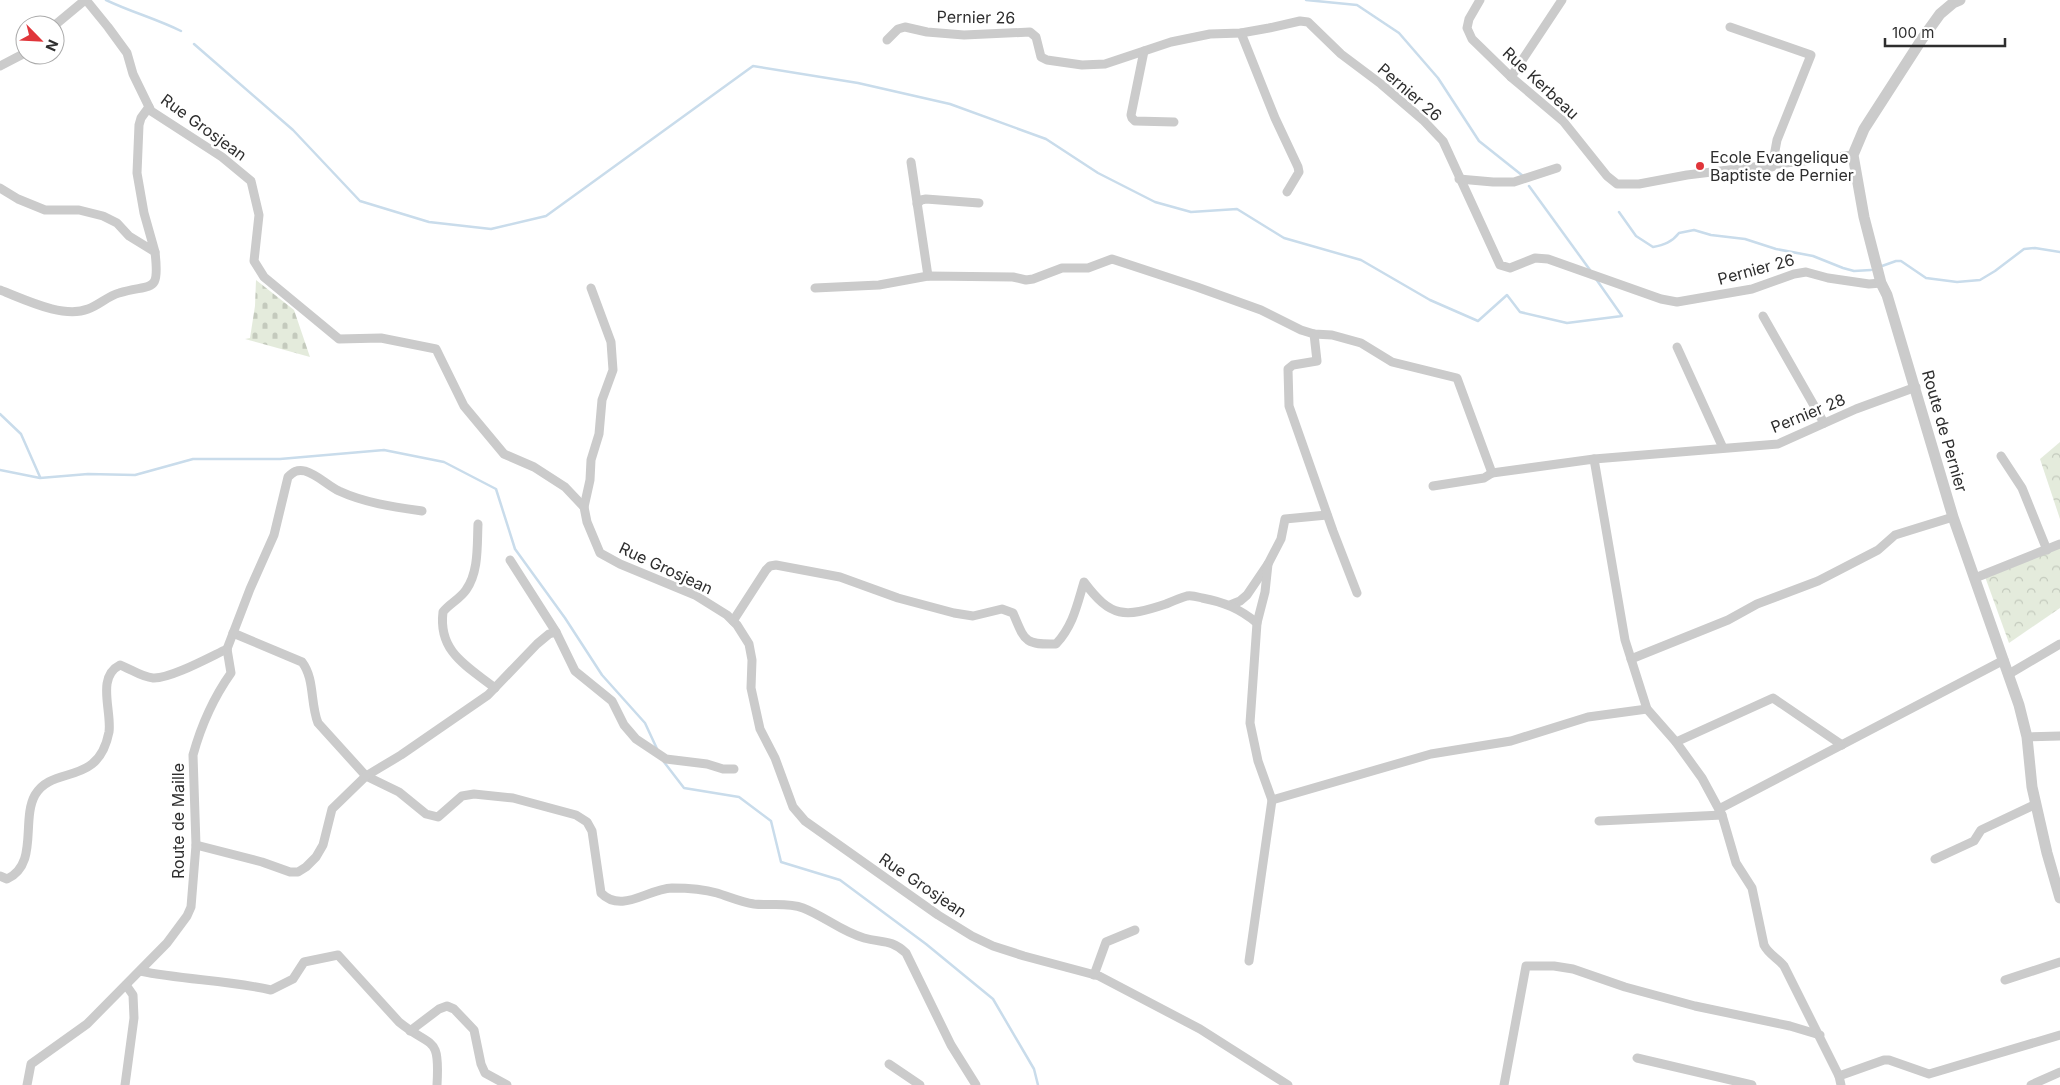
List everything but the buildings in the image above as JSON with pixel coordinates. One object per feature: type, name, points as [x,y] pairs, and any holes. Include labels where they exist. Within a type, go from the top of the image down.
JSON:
[{"type":"street","points":[[65,17],[86,0]]},
{"type":"street","name":"Rue Grosjean","points":[[86,0],[127,53],[133,74],[151,111],[222,157],[251,181],[259,215],[254,261],[264,278],[339,339],[380,338],[436,349],[464,406],[504,454],[534,467],[565,487],[584,507],[587,522],[600,553],[620,564],[695,595],[727,615],[749,644],[752,660],[751,688],[760,729],[775,758],[793,806],[805,821],[924,905],[972,936],[993,946],[1024,956],[1094,975],[1200,1028],[1288,1085]]},
{"type":"street","name":"Rue Kerbeau","points":[[1480,0],[1469,19],[1467,28],[1472,39],[1511,77],[1563,121],[1607,176],[1617,184],[1640,184],[1687,175],[1853,156]]},
{"type":"street","points":[[1511,77],[1562,0]]},
{"type":"street","points":[[1853,156],[1864,129],[1898,74],[1940,14],[1954,1]]},
{"type":"street","name":"Pernier 26","points":[[887,40],[898,29],[906,27],[927,32],[964,35],[1030,32],[1036,37],[1041,57],[1047,60],[1082,65],[1105,64],[1171,42],[1210,34],[1241,33],[1300,20],[1308,22],[1341,54],[1382,84],[1423,120],[1443,141],[1500,264],[1510,268],[1535,258],[1548,259],[1661,299],[1677,302],[1752,289],[1794,274],[1806,272],[1828,278],[1868,284],[1881,283]]},
{"type":"street","points":[[1730,27],[1811,55],[1777,140],[1772,166]]},
{"type":"street","points":[[1241,33],[1298,166],[1299,172],[1287,192]]},
{"type":"street","points":[[1144,51],[1130,115],[1135,121],[1174,122]]},
{"type":"street","points":[[0,66],[15,58]]},
{"type":"street","points":[[0,290],[46,307],[68,312],[79,312],[89,309],[118,293],[152,285],[158,273],[155,252],[144,214],[138,173],[138,125],[149,107]]},
{"type":"street","name":"Route de Pernier","points":[[1853,156],[1864,217],[1881,283],[1887,295],[1916,387],[1953,517],[2009,674],[2027,737],[2032,787],[2047,854],[2060,898]]},
{"type":"street","points":[[911,162],[928,276]]},
{"type":"street","points":[[1460,179],[1514,182],[1557,168]]},
{"type":"street","points":[[0,188],[18,199],[45,210],[79,210],[103,216],[117,223],[129,236],[155,252]]},
{"type":"street","points":[[917,204],[921,200],[926,199],[979,203]]},
{"type":"street","points":[[815,288],[879,285],[928,276],[1026,280],[1062,268],[1088,268],[1112,259],[1261,310],[1302,330],[1314,334],[1332,334],[1361,343],[1392,362],[1457,378],[1492,473]]},
{"type":"street","points":[[584,507],[590,480],[591,460],[599,434],[602,400],[613,370],[612,342],[591,288]]},
{"type":"street","points":[[1763,316],[1824,424]]},
{"type":"street","points":[[1314,334],[1317,361],[1293,364],[1288,369],[1289,406],[1327,515],[1357,593]]},
{"type":"street","points":[[1677,347],[1723,448]]},
{"type":"street","name":"Pernier 28","points":[[1433,486],[1484,478],[1492,473],[1594,459],[1778,444],[1916,387]]},
{"type":"street","points":[[2001,456],[2022,488],[2047,550]]},
{"type":"street","points":[[1594,459],[1625,640],[1647,709],[1676,742],[1702,778],[1721,812],[1736,863],[1752,888],[1764,945],[1768,953],[1779,959],[1784,966],[1820,1035],[1840,1080],[1889,1060],[1929,1074],[2060,1034]]},
{"type":"street","points":[[0,876],[7,879],[19,870],[25,855],[29,836],[30,807],[38,790],[45,784],[92,765],[100,756],[109,731],[107,682],[114,668],[120,665],[143,676],[154,678],[178,671],[227,649],[274,535],[288,477],[295,471],[303,470],[336,490],[358,499],[422,511]]},
{"type":"street","points":[[1230,605],[1240,601],[1247,595],[1268,564],[1281,539],[1284,519],[1327,515]]},
{"type":"street","points":[[1631,660],[1728,620],[1756,604],[1818,581],[1878,550],[1895,535],[1953,517]]},
{"type":"street","points":[[478,524],[477,557],[469,584],[466,591],[442,612],[442,620],[445,641],[451,652],[495,688]]},
{"type":"street","points":[[1975,578],[2060,544]]},
{"type":"street","points":[[510,560],[556,632],[575,671],[612,701],[624,725],[636,739],[666,759],[708,764],[723,769],[734,769]]},
{"type":"street","points":[[1249,961],[1272,800],[1258,761],[1250,723],[1257,623],[1265,592],[1268,564]]},
{"type":"street","points":[[733,622],[766,570],[770,566],[776,565],[840,577],[898,598],[954,613],[973,616],[1002,608],[1013,613],[1020,634],[1028,641],[1037,645],[1056,644],[1062,638],[1073,619],[1084,582],[1097,598],[1113,610],[1127,614],[1189,595],[1230,605],[1244,612],[1257,623]]},
{"type":"street","points":[[196,844],[262,862],[290,872],[298,872],[312,862],[323,846],[332,809],[366,776],[401,755],[488,695],[537,644],[549,634],[556,632]]},
{"type":"street","points":[[233,633],[302,662],[309,671],[314,712],[318,723],[366,776],[399,792],[426,814],[438,817],[462,796],[474,794],[514,798],[576,815],[586,822],[592,832],[601,893],[608,900],[619,903],[670,888],[695,889],[717,893],[738,901],[754,904],[792,905],[804,908],[840,928],[865,938],[885,940],[898,945],[906,953],[951,1045],[974,1084]]},
{"type":"street","points":[[2009,674],[2060,644]]},
{"type":"street","name":"Route de Maille","points":[[28,1085],[31,1064],[87,1024],[140,971],[182,925],[191,907],[196,844],[193,755],[219,689],[231,673],[227,649]]},
{"type":"street","points":[[1599,821],[1721,812],[1842,745],[2004,660]]},
{"type":"street","points":[[1676,742],[1773,698],[1842,745]]},
{"type":"street","points":[[1272,800],[1431,754],[1511,742],[1588,717],[1647,709]]},
{"type":"street","points":[[2027,737],[2060,736]]},
{"type":"street","points":[[1935,859],[1974,841],[1981,830],[2036,804]]},
{"type":"street","points":[[1094,975],[1106,942],[1135,930]]},
{"type":"street","points":[[140,971],[170,978],[242,983],[271,990],[293,979],[304,962],[338,955],[347,963],[377,1000],[410,1031],[427,1039],[434,1047],[439,1059],[437,1085]]},
{"type":"street","points":[[2005,980],[2060,962]]},
{"type":"street","points":[[1504,1085],[1526,966],[1554,966],[1573,969],[1625,987],[1820,1035]]},
{"type":"street","points":[[126,985],[133,995],[134,1018],[126,1085]]},
{"type":"street","points":[[410,1031],[439,1009],[447,1006],[454,1009],[474,1030],[481,1064],[485,1073],[507,1085]]},
{"type":"street","points":[[1636,1058],[1752,1085]]},
{"type":"street","points":[[889,1064],[920,1085]]},
{"type":"street","points":[[2030,1085],[2060,1072]]},
{"type":"green space","points":[[256,280],[294,310],[310,357],[245,339],[250,338],[255,306]]},
{"type":"green space","points":[[2060,442],[2060,519],[2040,459]]},
{"type":"green space","points":[[2060,542],[2060,608],[2009,643],[1984,574]]},
{"type":"waterway","points":[[106,0],[181,31]]},
{"type":"waterway","points":[[1306,0],[1357,5],[1399,33],[1438,78],[1479,141],[1523,176]]},
{"type":"waterway","points":[[194,44],[293,130],[360,201],[429,222],[491,229],[546,216],[753,66],[858,83],[950,104],[1046,139],[1098,173],[1155,202],[1191,212],[1237,209],[1284,238],[1361,260],[1430,300],[1478,321],[1507,295],[1520,312],[1567,323],[1622,316],[1596,279]]},
{"type":"waterway","points":[[1529,186],[1590,270]]},
{"type":"waterway","points":[[1619,212],[1636,236],[1653,247],[1668,243],[1679,233],[1694,230],[1711,235],[1745,239],[1776,249],[1813,256],[1854,271],[1871,270]]},
{"type":"waterway","points":[[1882,266],[1901,261],[1926,278],[1957,282],[1980,280],[2024,249],[2035,248],[2060,252]]},
{"type":"waterway","points":[[0,414],[21,434],[40,477]]},
{"type":"waterway","points":[[0,470],[40,478],[88,474],[135,475],[193,459],[280,459],[384,450],[444,462],[496,489],[515,549],[565,618],[602,675],[645,723],[658,751]]},
{"type":"waterway","points":[[664,762],[684,788],[739,797],[771,821],[781,862],[840,880],[926,944],[993,999],[1034,1069],[1038,1085]]},
{"type":"place","name":"Ecole Evangelique Baptiste de Pernier","points":[[1700,166]]}]
